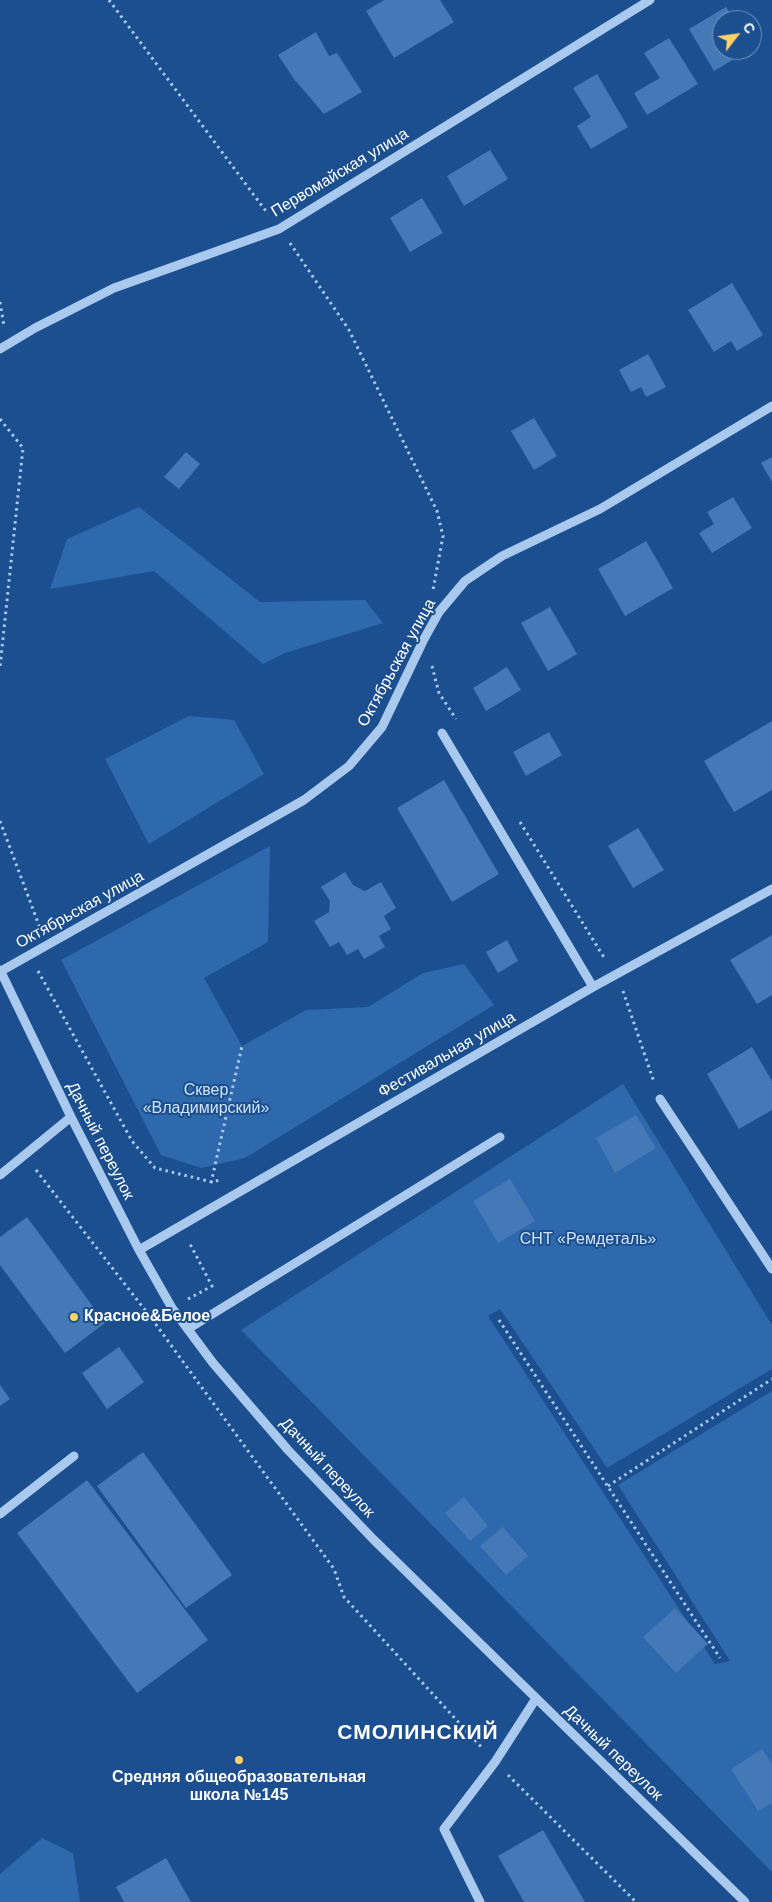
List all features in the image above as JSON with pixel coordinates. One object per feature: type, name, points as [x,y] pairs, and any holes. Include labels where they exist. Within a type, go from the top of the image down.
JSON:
[{"type":"street","name":"Первомайская улица","points":[[0,349],[35,328],[114,288],[279,229],[650,0]]},
{"type":"street","name":"Октябрьская улица","points":[[0,970],[47,946],[304,800],[349,766],[382,727],[439,612],[464,582],[502,556],[600,510],[772,406]]},
{"type":"street","points":[[442,733],[593,988]]},
{"type":"street","name":"Фестивальная улица","points":[[139,1250],[617,974],[772,888]]},
{"type":"street","name":"Дачный переулок","points":[[0,970],[71,1117],[139,1250],[172,1308],[213,1363],[288,1450],[373,1539],[535,1700],[745,1902]]},
{"type":"street","points":[[660,1099],[772,1269]]},
{"type":"street","points":[[0,1176],[71,1117]]},
{"type":"street","points":[[188,1329],[500,1138]]},
{"type":"street","points":[[0,1514],[74,1456]]},
{"type":"street","points":[[480,1902],[444,1829],[495,1762],[535,1700]]},
{"type":"path","points":[[109,0],[279,229],[349,330],[437,511],[442,536],[432,592]]},
{"type":"path","points":[[0,419],[23,448],[0,667]]},
{"type":"path","points":[[424,639],[439,693],[460,727]]},
{"type":"path","points":[[518,820],[607,963],[586,976]]},
{"type":"path","points":[[0,822],[47,946]]},
{"type":"path","points":[[29,956],[132,1141],[155,1168],[212,1182],[227,1178]]},
{"type":"path","points":[[617,974],[652,1075]]},
{"type":"path","points":[[196,1218],[212,1182],[242,1046]]},
{"type":"path","points":[[25,1155],[152,1319],[334,1569],[344,1597],[495,1762],[636,1902]]},
{"type":"path","points":[[152,1319],[212,1286],[181,1226]]},
{"type":"path","points":[[499,1320],[720,1658]]},
{"type":"path","points":[[608,1486],[772,1379]]},
{"type":"green space","points":[[139,507],[260,602],[365,600],[383,623],[285,653],[263,664],[154,571],[50,589],[67,539]]},
{"type":"green space","points":[[189,716],[234,720],[264,774],[149,844],[105,759]]},
{"type":"green space","name":"Сквер «Владимирский»","points":[[270,846],[268,942],[204,978],[242,1046],[306,1010],[368,1007],[423,973],[464,964],[494,1005],[245,1158],[201,1168],[161,1155],[61,960]]},
{"type":"green space","name":"СНТ «Ремдеталь»","points":[[623,1084],[772,1325],[772,1369],[607,1468],[500,1309],[488,1316],[715,1664],[730,1661],[618,1485],[772,1391],[772,1871],[241,1330]]},
{"type":"green space","points":[[42,1838],[73,1853],[80,1902],[0,1902],[0,1874]]},
{"type":"building","points":[[384,0],[440,0],[454,22],[394,58],[366,11]]},
{"type":"building","points":[[712,15],[712,60],[732,60],[714,71],[689,29]]},
{"type":"building","points":[[316,32],[329,56],[337,53],[362,92],[324,114],[294,79],[278,55]]},
{"type":"building","points":[[669,38],[698,84],[647,115],[634,93],[660,78],[644,53]]},
{"type":"building","points":[[597,74],[628,127],[591,149],[577,126],[591,117],[573,88]]},
{"type":"building","points":[[490,150],[508,179],[464,206],[447,176]]},
{"type":"building","points":[[422,198],[443,233],[410,252],[390,218]]},
{"type":"building","points":[[732,283],[763,335],[737,351],[731,341],[714,352],[688,310]]},
{"type":"building","points":[[648,354],[666,387],[646,397],[641,387],[631,392],[619,370]]},
{"type":"building","points":[[534,418],[557,456],[534,470],[511,431]]},
{"type":"building","points":[[186,452],[200,464],[179,489],[164,477]]},
{"type":"building","points":[[772,457],[772,482],[761,463]]},
{"type":"building","points":[[733,497],[752,528],[712,553],[699,533],[714,524],[707,512]]},
{"type":"building","points":[[646,541],[673,588],[625,616],[598,569]]},
{"type":"building","points":[[550,607],[577,654],[548,671],[521,623]]},
{"type":"building","points":[[507,667],[521,690],[486,711],[473,688]]},
{"type":"building","points":[[772,721],[772,790],[734,812],[704,761]]},
{"type":"building","points":[[549,732],[562,755],[526,776],[513,752]]},
{"type":"building","points":[[444,780],[499,874],[452,902],[397,808]]},
{"type":"building","points":[[638,828],[664,870],[633,888],[608,846]]},
{"type":"building","points":[[345,872],[353,885],[365,891],[381,882],[396,908],[384,916],[391,929],[379,936],[385,947],[364,959],[358,949],[347,955],[339,942],[330,947],[314,921],[329,912],[330,901],[321,887]]},
{"type":"building","points":[[772,935],[772,995],[757,1004],[730,960]]},
{"type":"building","points":[[507,940],[518,961],[498,973],[486,952]]},
{"type":"building","points":[[752,1047],[772,1081],[772,1110],[739,1129],[707,1074]]},
{"type":"building","points":[[636,1115],[656,1148],[615,1173],[596,1138]]},
{"type":"building","points":[[510,1179],[535,1221],[498,1243],[473,1201]]},
{"type":"building","points":[[27,1217],[105,1323],[65,1353],[0,1265],[0,1237]]},
{"type":"building","points":[[119,1347],[144,1382],[107,1409],[82,1373]]},
{"type":"building","points":[[0,1385],[10,1399],[0,1406]]},
{"type":"building","points":[[143,1452],[232,1575],[186,1608],[97,1486]]},
{"type":"building","points":[[87,1480],[208,1640],[137,1693],[17,1533]]},
{"type":"building","points":[[464,1497],[488,1526],[470,1541],[445,1513]]},
{"type":"building","points":[[503,1527],[528,1556],[506,1575],[480,1546]]},
{"type":"building","points":[[675,1608],[708,1644],[676,1673],[643,1637]]},
{"type":"building","points":[[762,1749],[772,1764],[772,1803],[758,1811],[731,1769]]},
{"type":"building","points":[[543,1830],[585,1902],[524,1902],[498,1856]]},
{"type":"building","points":[[166,1858],[191,1902],[124,1902],[116,1887]]},
{"type":"place","name":"Красное&Белое","points":[[74,1317]]},
{"type":"place","name":"Средняя общеобразовательная школа №145","points":[[239,1760]]},
{"type":"district","name":"СМОЛИНСКИЙ","points":[[418,1733]]}]
